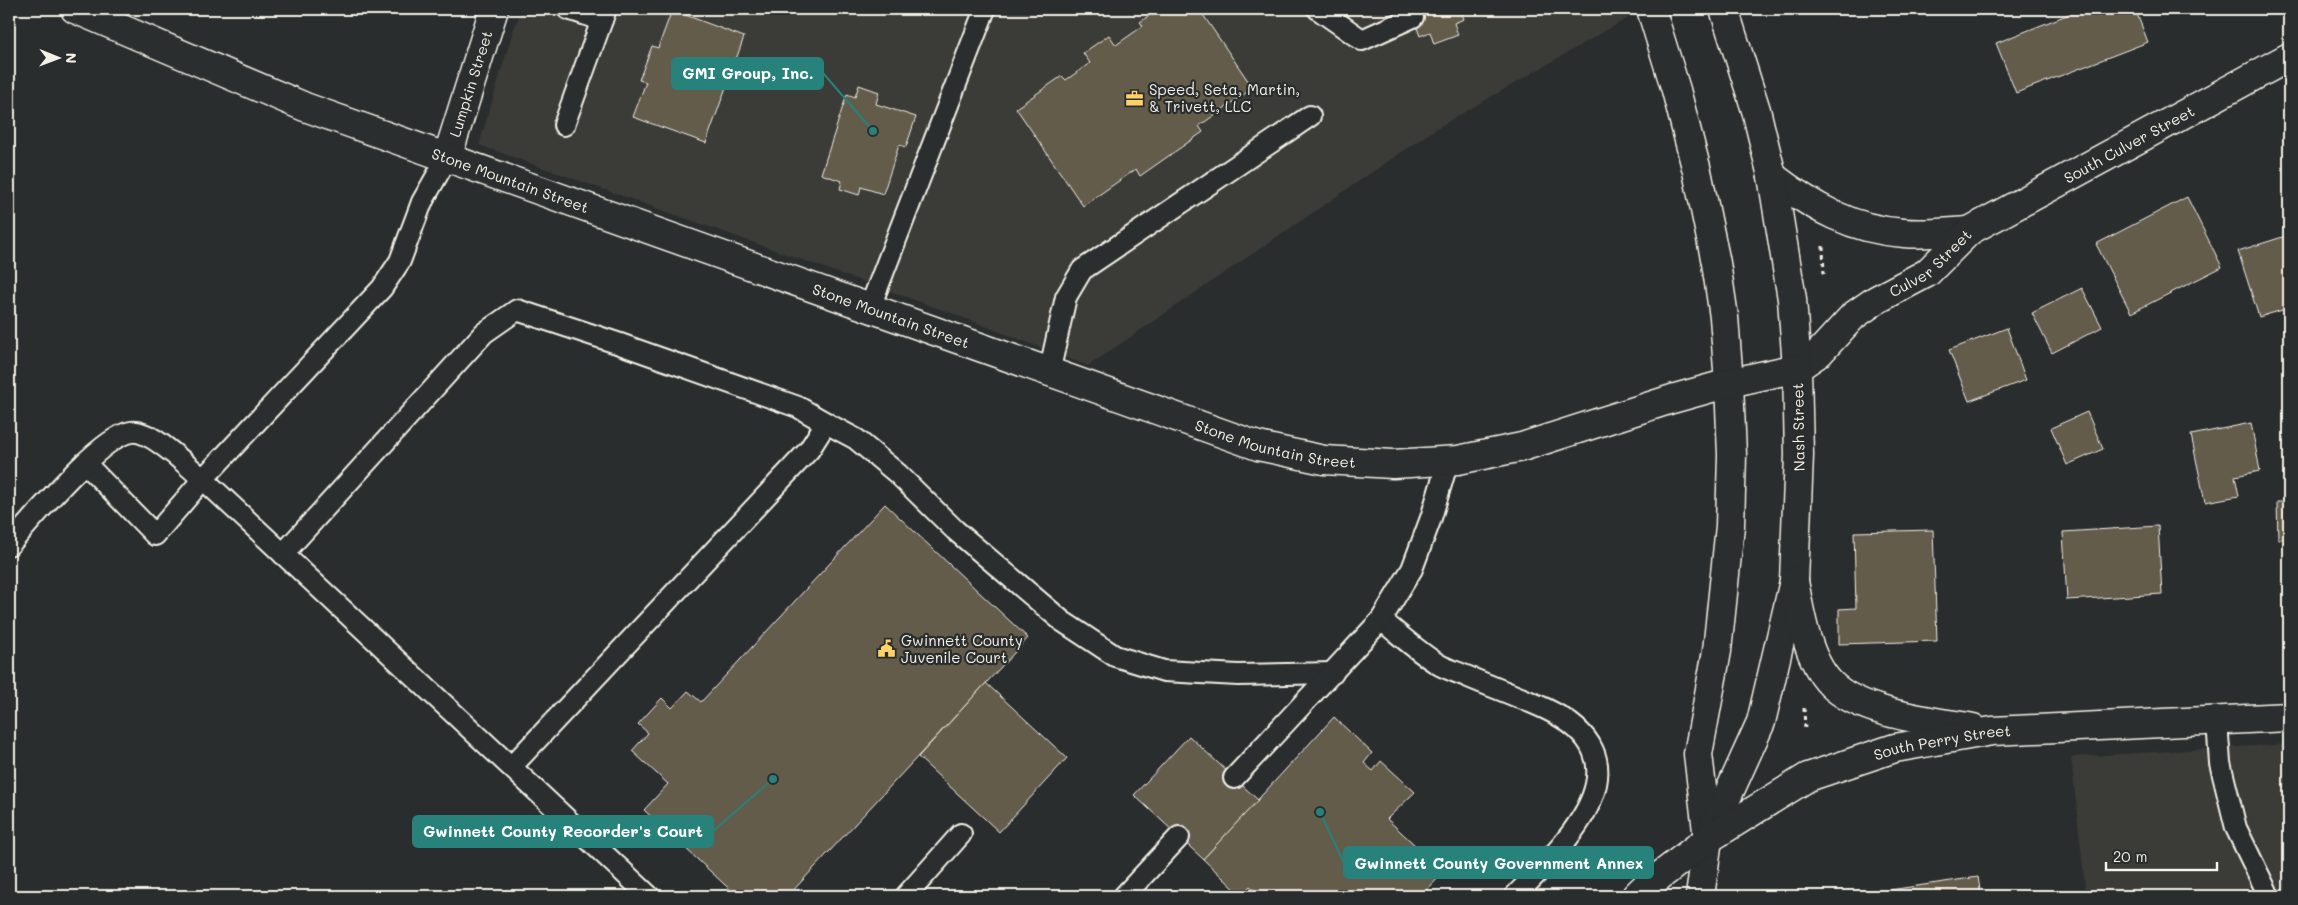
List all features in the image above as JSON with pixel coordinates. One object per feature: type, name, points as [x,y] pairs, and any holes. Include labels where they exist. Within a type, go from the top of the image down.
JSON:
[{"type":"main road","name":"Stone Mountain Street","points":[[75,9],[305,107],[1258,446],[1324,460],[1393,464],[1448,461],[1522,447],[1729,383],[1797,368]]},
{"type":"main road","name":"Lumpkin Street","points":[[447,158],[494,9]]},
{"type":"main road","name":"Nash Street","points":[[1651,9],[1690,144],[1716,263],[1724,317],[1729,383],[1732,455],[1730,526],[1717,651],[1698,754],[1708,839],[1700,896]]},
{"type":"main road","name":"Nash Street","points":[[1708,839],[1761,722],[1794,581],[1800,455],[1792,299],[1772,176],[1756,110],[1724,9]]},
{"type":"main road","name":"South Culver Street","points":[[1969,231],[2289,57]]},
{"type":"main road","name":"Culver Street","points":[[1772,176],[1819,209],[1848,222],[1877,230],[1906,234],[1969,231]]},
{"type":"main road","name":"Culver Street","points":[[1797,368],[1819,353],[1853,316],[1876,300],[1927,273],[1969,231]]},
{"type":"main road","points":[[1794,581],[1804,631],[1815,660],[1831,684],[1859,702],[1891,713],[1992,731]]},
{"type":"main road","name":"South Perry Street","points":[[1636,896],[1708,839],[1808,777],[1895,748],[1992,731],[2289,718]]},
{"type":"lane","points":[[564,126],[604,14],[568,9]]},
{"type":"lane","points":[[870,307],[985,9]]},
{"type":"lane","points":[[1318,9],[1362,40],[1413,17]]},
{"type":"lane","points":[[1050,373],[1066,297],[1082,270],[1310,116]]},
{"type":"lane","points":[[85,463],[155,535],[203,479],[382,288],[400,261],[422,202],[447,158]]},
{"type":"lane","points":[[283,554],[484,334],[517,310],[604,338],[798,407],[856,438],[898,474],[955,530],[1062,621],[1115,656],[1164,671],[1238,675],[1333,673]]},
{"type":"lane","points":[[512,766],[809,450],[826,423]]},
{"type":"lane","points":[[9,545],[85,463],[113,440],[131,432],[151,436],[203,479],[649,896]]},
{"type":"lane","points":[[1234,778],[1381,620],[1412,569],[1431,518],[1448,461]]},
{"type":"lane","points":[[1381,620],[1438,664],[1547,709],[1571,724],[1588,741],[1597,764],[1596,790],[1587,812],[1561,848],[1516,896]]},
{"type":"lane","points":[[2217,722],[2220,763],[2236,828],[2269,896]]},
{"type":"lane","points":[[906,896],[961,834]]},
{"type":"lane","points":[[1124,896],[1179,837]]},
{"type":"path","points":[[1822,244],[1825,282]]},
{"type":"path","points":[[1804,708],[1805,731]]},
{"type":"shaded area","points":[[522,9],[1631,9],[1633,15],[1437,128],[1088,366],[951,313],[479,145],[513,31]]},
{"type":"shaded area","points":[[2289,744],[2289,896],[2086,896],[2071,757]]},
{"type":"building","name":"Speed, Seta, Martin, & Trivett, LLC","points":[[1158,9],[1199,9],[1253,88],[1199,126],[1203,132],[1140,176],[1136,169],[1083,206],[1016,108],[1062,76],[1066,80],[1090,63],[1083,53],[1109,35],[1116,45],[1143,26],[1140,22]]},
{"type":"building","points":[[1410,9],[1460,9],[1464,19],[1454,23],[1458,35],[1434,44],[1430,32],[1420,36]]},
{"type":"building","points":[[2082,9],[2135,9],[2148,42],[2016,93],[1996,43]]},
{"type":"building","points":[[672,10],[744,37],[706,143],[633,117],[646,82],[639,80],[652,46],[658,48]]},
{"type":"building","points":[[859,85],[879,92],[876,104],[916,117],[906,147],[899,145],[883,194],[861,187],[859,195],[840,189],[842,181],[821,174],[847,94],[855,97]]},
{"type":"building","points":[[2187,197],[2222,267],[2131,313],[2096,244]]},
{"type":"building","points":[[2289,235],[2289,308],[2259,317],[2238,251]]},
{"type":"building","points":[[2082,288],[2102,327],[2052,353],[2032,313]]},
{"type":"building","points":[[2007,328],[2026,380],[1969,401],[1949,350]]},
{"type":"building","points":[[2087,412],[2103,449],[2067,465],[2051,428]]},
{"type":"building","points":[[2251,423],[2260,471],[2235,476],[2239,496],[2205,502],[2191,435]]},
{"type":"building","points":[[2277,502],[2289,502],[2289,539],[2278,539]]},
{"type":"building","points":[[885,504],[1028,638],[788,896],[737,896],[644,810],[668,784],[632,751],[648,733],[638,724],[662,698],[672,708],[688,691],[701,702]]},
{"type":"building","points":[[2158,526],[2162,594],[2067,600],[2063,532]]},
{"type":"building","points":[[1933,530],[1937,641],[1839,644],[1839,609],[1856,608],[1854,532]]},
{"type":"building","points":[[986,683],[1067,758],[999,832],[918,757]]},
{"type":"building","points":[[1334,717],[1372,753],[1364,763],[1373,771],[1381,761],[1415,792],[1387,819],[1444,872],[1421,896],[1261,896],[1250,886],[1241,895],[1203,859]]},
{"type":"building","points":[[1189,736],[1258,800],[1203,859],[1134,795]]},
{"type":"building","points":[[1978,877],[1981,896],[1856,895]]},
{"type":"place","name":"Speed, Seta, Martin, & Trivett, LLC","points":[[1135,98]]},
{"type":"place","name":"GMI Group, Inc.","points":[[873,131]]},
{"type":"place","name":"Gwinnett County Juvenile Court","points":[[887,649]]},
{"type":"place","name":"Gwinnett County Recorder's Court","points":[[773,779]]},
{"type":"place","name":"Gwinnett County Government Annex","points":[[1320,812]]}]
